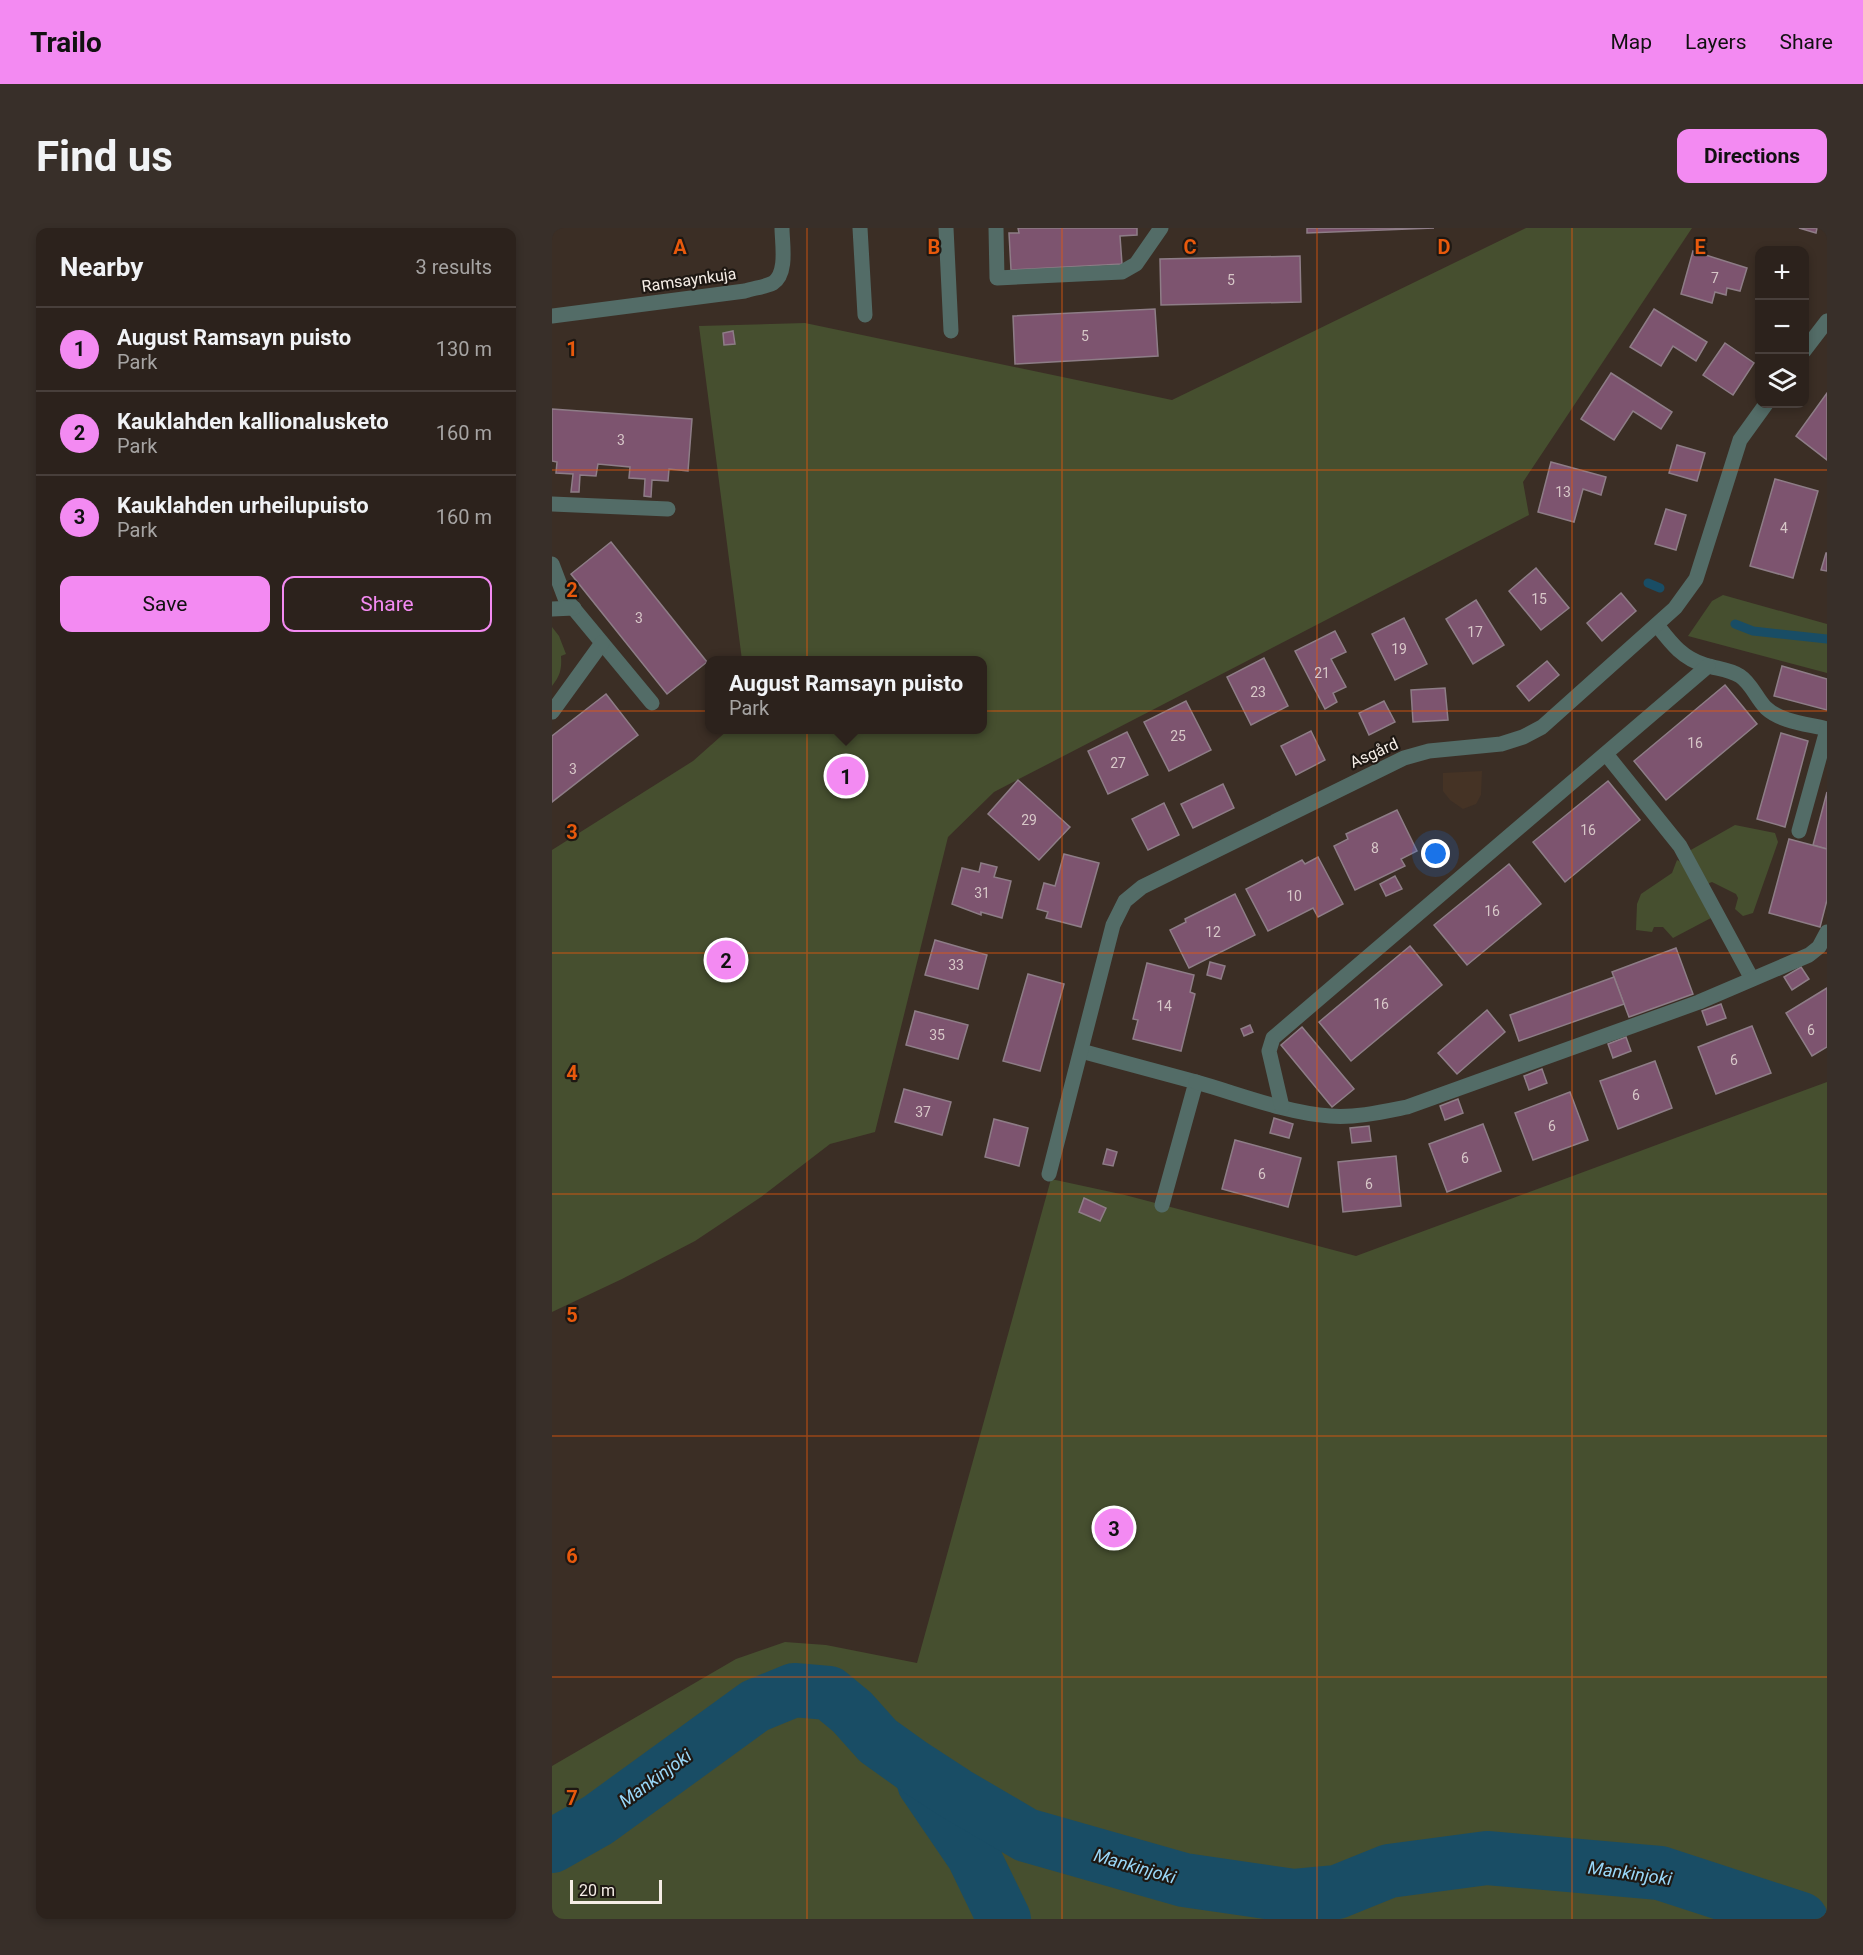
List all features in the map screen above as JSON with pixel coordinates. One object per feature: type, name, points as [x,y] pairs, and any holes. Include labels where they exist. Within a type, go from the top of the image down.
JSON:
[{"type":"street","name":"Ramsaynkuja","points":[[552,316],[745,291],[770,284],[776,281],[780,274],[783,258],[782,228]]},
{"type":"street","points":[[860,228],[865,315]]},
{"type":"street","points":[[946,228],[951,331]]},
{"type":"street","points":[[996,228],[997,278],[1122,272],[1136,264],[1161,228]]},
{"type":"street","points":[[1809,344],[1827,321]]},
{"type":"street","name":"Asgård","points":[[1049,1174],[1113,925],[1125,902],[1142,887],[1404,758],[1429,751],[1501,744],[1523,737],[1542,727],[1675,608],[1696,579],[1740,440],[1763,408]]},
{"type":"street","points":[[552,504],[668,509]]},
{"type":"street","points":[[552,564],[565,598],[652,704]]},
{"type":"street","points":[[552,609],[574,608]]},
{"type":"street","points":[[1657,625],[1672,644],[1689,659],[1708,666],[1727,669],[1743,678],[1767,709],[1779,716],[1827,730],[1799,831]]},
{"type":"street","points":[[552,712],[602,643]]},
{"type":"street","points":[[1282,1107],[1269,1051],[1273,1038],[1708,666]]},
{"type":"street","points":[[1606,754],[1680,846],[1752,979]]},
{"type":"street","points":[[1081,1051],[1300,1112],[1331,1117],[1370,1115],[1407,1107],[1699,1002],[1809,955],[1819,947],[1827,932]]},
{"type":"street","points":[[1162,1205],[1196,1082]]},
{"type":"shaded area","points":[[1482,771],[1481,795],[1476,804],[1463,809],[1450,800],[1443,791],[1443,773]]},
{"type":"green space","points":[[1526,228],[1692,228],[1523,482],[1529,515],[994,792],[948,837],[875,1132],[830,1144],[761,1197],[695,1241],[552,1312],[552,850],[693,761],[723,734],[987,734],[987,656],[741,656],[699,326],[805,323],[1172,400]]},
{"type":"green space","points":[[1723,595],[1827,624],[1827,673],[1688,636],[1712,601]]},
{"type":"green space","points":[[552,627],[559,636],[566,654],[561,656],[560,672],[552,686]]},
{"type":"green space","points":[[1735,825],[1775,833],[1778,842],[1753,913],[1743,916],[1735,909],[1738,898],[1736,894],[1712,882],[1707,884],[1689,851]]},
{"type":"green space","points":[[1677,860],[1681,862],[1711,918],[1673,938],[1663,927],[1654,927],[1652,932],[1636,930],[1637,904],[1641,894],[1672,873]]},
{"type":"green space","points":[[1827,1082],[1827,1919],[552,1919],[552,1766],[736,1659],[785,1642],[826,1645],[917,1663],[1051,1179],[1125,1195],[1356,1256]]},
{"type":"building","points":[[1018,228],[1137,228],[1137,235],[1120,236],[1122,264],[1011,270],[1009,233],[1019,233]]},
{"type":"building","points":[[1307,228],[1434,228],[1307,233]]},
{"type":"building","points":[[1799,228],[1817,228],[1816,233]]},
{"type":"building","points":[[1693,251],[1747,268],[1740,291],[1727,288],[1726,295],[1715,292],[1712,303],[1681,294]]},
{"type":"building","points":[[1300,256],[1301,302],[1161,305],[1160,259]]},
{"type":"building","points":[[1155,309],[1158,356],[1015,364],[1013,316]]},
{"type":"building","points":[[1654,309],[1707,342],[1696,361],[1673,346],[1661,366],[1630,347]]},
{"type":"building","points":[[733,331],[735,344],[724,345],[723,333]]},
{"type":"building","points":[[1725,343],[1754,363],[1733,395],[1703,375]]},
{"type":"building","points":[[1611,373],[1672,412],[1661,429],[1633,411],[1614,440],[1581,419]]},
{"type":"building","points":[[1827,393],[1827,460],[1796,436]]},
{"type":"building","points":[[552,409],[692,419],[688,471],[669,469],[668,481],[652,480],[651,497],[644,496],[645,479],[629,478],[630,467],[598,464],[596,476],[580,475],[579,492],[571,492],[573,474],[556,473],[557,462],[552,461]]},
{"type":"building","points":[[1677,445],[1705,453],[1697,481],[1669,473]]},
{"type":"building","points":[[1551,462],[1606,477],[1601,495],[1583,489],[1574,522],[1538,512]]},
{"type":"building","points":[[1775,479],[1818,491],[1793,578],[1750,566]]},
{"type":"building","points":[[1666,509],[1686,515],[1676,550],[1655,544]]},
{"type":"building","points":[[611,542],[705,660],[705,664],[667,694],[571,574]]},
{"type":"building","points":[[1827,553],[1827,571],[1821,570]]},
{"type":"building","points":[[1536,568],[1569,608],[1541,630],[1509,591]]},
{"type":"building","points":[[1621,593],[1636,611],[1602,641],[1587,623]]},
{"type":"building","points":[[1476,600],[1504,645],[1473,664],[1446,619]]},
{"type":"building","points":[[1404,618],[1427,664],[1395,680],[1372,634]]},
{"type":"building","points":[[1335,631],[1346,652],[1331,659],[1346,687],[1333,693],[1337,702],[1325,709],[1295,651]]},
{"type":"building","points":[[1264,658],[1288,706],[1251,725],[1227,677]]},
{"type":"building","points":[[1547,661],[1559,675],[1529,701],[1517,686]]},
{"type":"building","points":[[1782,666],[1827,679],[1827,710],[1774,696]]},
{"type":"building","points":[[1725,685],[1757,724],[1666,800],[1634,761]]},
{"type":"building","points":[[1445,688],[1448,720],[1413,722],[1411,690]]},
{"type":"building","points":[[606,694],[638,735],[552,802],[552,736]]},
{"type":"building","points":[[1186,701],[1211,750],[1169,771],[1144,722]]},
{"type":"building","points":[[1384,701],[1395,722],[1369,735],[1359,713]]},
{"type":"building","points":[[1311,731],[1325,760],[1296,775],[1281,746]]},
{"type":"building","points":[[1127,732],[1148,775],[1108,794],[1088,751]]},
{"type":"building","points":[[1781,733],[1808,741],[1785,827],[1757,819]]},
{"type":"building","points":[[1018,780],[1070,827],[1039,860],[988,814]]},
{"type":"building","points":[[1608,781],[1640,820],[1565,882],[1533,842]]},
{"type":"building","points":[[1223,784],[1234,808],[1193,828],[1181,804]]},
{"type":"building","points":[[1827,792],[1827,849],[1813,845]]},
{"type":"building","points":[[1164,803],[1179,835],[1148,850],[1132,819]]},
{"type":"building","points":[[1397,810],[1417,851],[1401,859],[1405,866],[1355,890],[1334,846],[1348,839],[1346,834]]},
{"type":"building","points":[[1789,839],[1827,849],[1827,900],[1820,927],[1769,913]]},
{"type":"building","points":[[1064,854],[1099,863],[1081,927],[1046,918],[1048,912],[1037,909],[1044,883],[1055,886]]},
{"type":"building","points":[[1318,857],[1343,904],[1318,917],[1313,908],[1268,931],[1246,889],[1302,860],[1305,864]]},
{"type":"building","points":[[981,863],[997,867],[994,877],[1011,881],[1002,918],[981,912],[981,915],[952,904],[962,868],[979,872]]},
{"type":"building","points":[[1509,864],[1541,904],[1467,965],[1434,925]]},
{"type":"building","points":[[1395,876],[1402,889],[1386,896],[1380,884]]},
{"type":"building","points":[[1235,894],[1255,935],[1189,968],[1170,930],[1186,922],[1185,919]]},
{"type":"building","points":[[935,940],[987,955],[978,989],[925,975]]},
{"type":"building","points":[[1410,946],[1442,985],[1351,1061],[1319,1022]]},
{"type":"building","points":[[1676,948],[1693,994],[1629,1017],[1612,972]]},
{"type":"building","points":[[1210,962],[1225,966],[1221,979],[1207,975]]},
{"type":"building","points":[[1147,963],[1194,975],[1190,992],[1195,994],[1181,1051],[1133,1039],[1138,1020],[1133,1019]]},
{"type":"building","points":[[1801,967],[1809,979],[1792,990],[1784,977]]},
{"type":"building","points":[[1028,974],[1064,984],[1040,1071],[1003,1061]]},
{"type":"building","points":[[1614,977],[1624,1004],[1519,1041],[1510,1015]]},
{"type":"building","points":[[1827,988],[1827,1047],[1812,1056],[1786,1013]]},
{"type":"building","points":[[1721,1004],[1726,1018],[1707,1025],[1702,1011]]},
{"type":"building","points":[[1487,1010],[1505,1032],[1457,1074],[1438,1053]]},
{"type":"building","points":[[915,1011],[968,1025],[958,1059],[906,1045]]},
{"type":"building","points":[[1250,1025],[1253,1032],[1244,1036],[1241,1029]]},
{"type":"building","points":[[1752,1026],[1771,1073],[1716,1094],[1698,1047]]},
{"type":"building","points":[[1302,1027],[1354,1089],[1332,1107],[1281,1045]]},
{"type":"building","points":[[1626,1037],[1631,1051],[1613,1058],[1608,1044]]},
{"type":"building","points":[[1655,1061],[1672,1108],[1618,1129],[1600,1081]]},
{"type":"building","points":[[1542,1069],[1547,1083],[1529,1090],[1524,1076]]},
{"type":"building","points":[[904,1089],[951,1102],[942,1135],[895,1122]]},
{"type":"building","points":[[1570,1092],[1588,1140],[1533,1160],[1515,1113]]},
{"type":"building","points":[[1458,1099],[1463,1113],[1445,1120],[1440,1106]]},
{"type":"building","points":[[1274,1118],[1293,1124],[1289,1138],[1270,1133]]},
{"type":"building","points":[[994,1119],[1028,1128],[1019,1166],[985,1157]]},
{"type":"building","points":[[1483,1124],[1501,1171],[1447,1192],[1429,1144]]},
{"type":"building","points":[[1369,1126],[1371,1141],[1352,1143],[1350,1128]]},
{"type":"building","points":[[1235,1140],[1301,1158],[1288,1207],[1222,1189]]},
{"type":"building","points":[[1107,1149],[1117,1152],[1113,1166],[1103,1164]]},
{"type":"building","points":[[1396,1156],[1401,1206],[1343,1212],[1338,1162]]},
{"type":"building","points":[[1084,1198],[1106,1208],[1100,1221],[1079,1212]]},
{"type":"waterway","points":[[1648,583],[1660,588]]},
{"type":"waterway","points":[[1735,624],[1753,631],[1827,639]]},
{"type":"waterway","name":"Mankinjoki","points":[[552,1846],[598,1820],[755,1706],[794,1690],[829,1693],[852,1712],[878,1741],[956,1794],[1026,1835],[1184,1880],[1294,1896],[1337,1892],[1389,1871],[1487,1858],[1660,1873],[1801,1919]]},
{"type":"waterway","points":[[924,1783],[973,1855],[1004,1919]]},
{"type":"place","name":"August Ramsayn puisto","points":[[846,776]]},
{"type":"place","name":"Kauklahden kallionalusketo","points":[[726,960]]},
{"type":"place","name":"Kauklahden urheilupuisto","points":[[1114,1528]]}]
